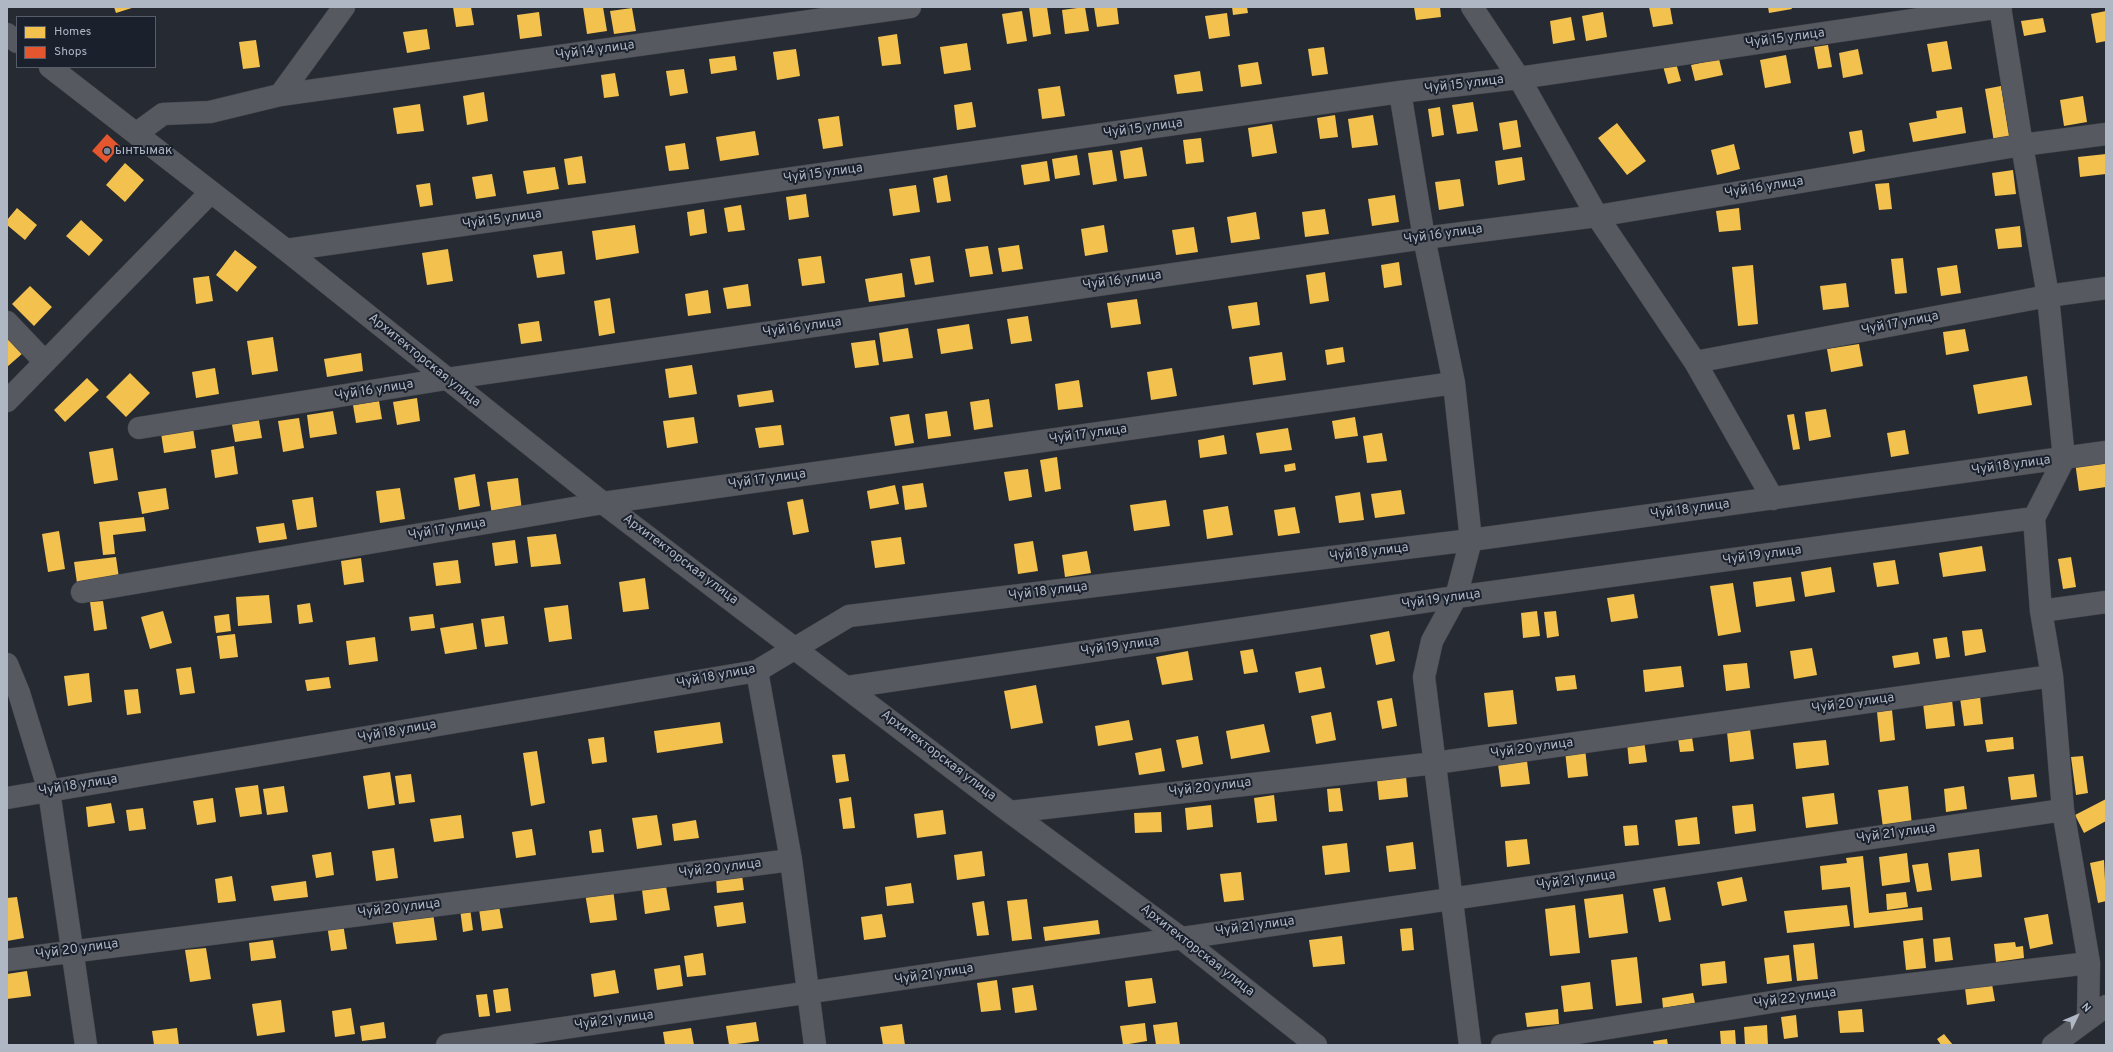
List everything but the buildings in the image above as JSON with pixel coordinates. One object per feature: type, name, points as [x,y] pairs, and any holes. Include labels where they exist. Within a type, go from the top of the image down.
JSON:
[{"type":"street","points":[[280,95],[344,7]]},
{"type":"street","name":"Чуй 14 улица","points":[[137,133],[163,114],[210,112],[280,95],[910,7]]},
{"type":"street","points":[[1472,7],[1519,78],[1597,216],[1694,362],[1773,499]]},
{"type":"street","points":[[2000,7],[2048,296],[2064,459],[2034,518],[2041,612],[2052,676],[2063,810],[2090,963],[2088,1019]]},
{"type":"street","name":"Чуй 15 улица","points":[[286,250],[1400,92],[1519,78],[2000,7]]},
{"type":"street","points":[[7,34],[16,41]]},
{"type":"street","name":"Архитекторская улица","points":[[51,68],[286,250],[446,380],[604,503],[848,687],[1010,812],[1181,938],[1316,1045]]},
{"type":"street","points":[[1400,92],[1424,238],[1454,383],[1471,540],[1456,597],[1432,641],[1424,677],[1470,1045]]},
{"type":"street","name":"Чуй 16 улица","points":[[139,428],[446,380],[1424,238],[1597,216],[2022,145],[2106,134]]},
{"type":"street","points":[[7,401],[211,192]]},
{"type":"street","name":"Чуй 17 улица","points":[[1694,362],[2048,296],[2106,288]]},
{"type":"street","points":[[7,322],[45,362]]},
{"type":"street","name":"Чуй 17 улица","points":[[82,592],[604,503],[1454,383]]},
{"type":"street","name":"Чуй 18 улица","points":[[7,798],[757,671],[849,616],[1471,540],[2106,452]]},
{"type":"street","name":"Чуй 19 улица","points":[[848,687],[1456,597],[2034,518]]},
{"type":"street","points":[[2041,612],[2106,602]]},
{"type":"street","points":[[7,664],[19,693],[49,791],[86,1045]]},
{"type":"street","points":[[757,671],[791,860],[815,1045]]},
{"type":"street","name":"Чуй 20 улица","points":[[1010,812],[1435,763],[2052,676]]},
{"type":"street","name":"Чуй 21 улица","points":[[447,1045],[808,994],[1181,938],[1452,900],[2063,810]]},
{"type":"street","name":"Чуй 20 улица","points":[[7,960],[72,950],[791,860]]},
{"type":"street","name":"Чуй 22 улица","points":[[1502,1045],[1803,997],[2090,963]]},
{"type":"street","points":[[2053,1045],[2106,1006]]},
{"type":"place","name":"ынтымак","points":[[107,151]]}]
